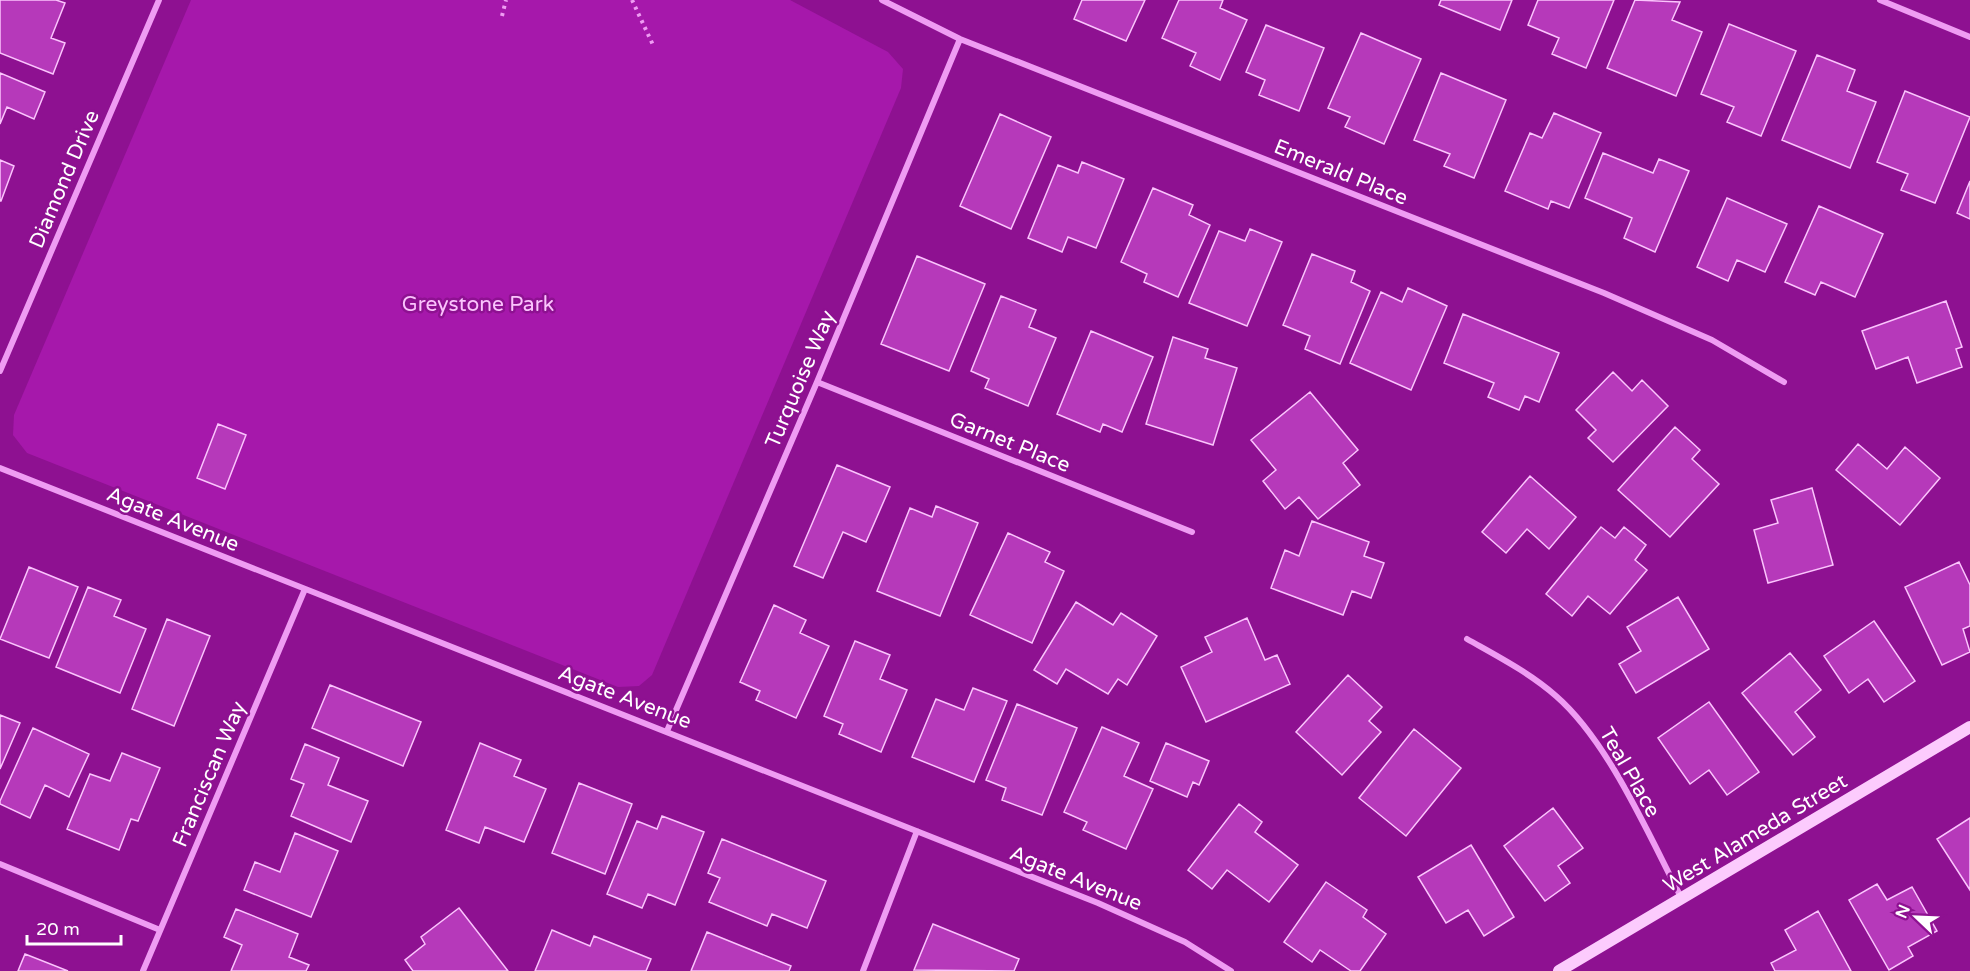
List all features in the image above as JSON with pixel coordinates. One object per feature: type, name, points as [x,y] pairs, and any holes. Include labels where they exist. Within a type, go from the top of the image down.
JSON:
[{"type":"street","name":"Diamond Drive","points":[[0,372],[159,0]]},
{"type":"street","name":"Emerald Place","points":[[882,0],[960,39],[1604,293],[1712,340],[1784,382]]},
{"type":"street","points":[[1880,0],[1970,37]]},
{"type":"street","name":"Turquoise Way","points":[[667,731],[817,382],[960,39]]},
{"type":"street","name":"Garnet Place","points":[[817,382],[1192,532]]},
{"type":"street","name":"Agate Avenue","points":[[0,468],[1098,903],[1185,942],[1231,971]]},
{"type":"street","name":"Franciscan Way","points":[[143,971],[305,589]]},
{"type":"street","name":"Teal Place","points":[[1467,639],[1516,667],[1557,696],[1598,742],[1683,900]]},
{"type":"street","name":"West Alameda Street","points":[[1559,971],[1683,900],[1970,727]]},
{"type":"street","points":[[863,971],[917,831]]},
{"type":"street","points":[[0,864],[160,930]]},
{"type":"path","points":[[502,16],[506,0]]},
{"type":"path","points":[[632,0],[653,45]]},
{"type":"green space","name":"Greystone Park","points":[[191,0],[790,0],[888,52],[903,69],[901,88],[652,675],[639,686],[618,687],[27,453],[13,435],[14,415]]},
{"type":"building","points":[[0,0],[56,0],[65,3],[51,38],[65,43],[53,74],[0,53]]},
{"type":"building","points":[[1082,0],[1145,0],[1126,41],[1074,19]]},
{"type":"building","points":[[1179,0],[1223,0],[1220,8],[1247,20],[1220,80],[1190,66],[1196,53],[1162,38]]},
{"type":"building","points":[[1441,0],[1512,0],[1500,30],[1439,5]]},
{"type":"building","points":[[1538,0],[1614,0],[1586,68],[1552,54],[1559,38],[1528,25]]},
{"type":"building","points":[[1635,0],[1680,2],[1672,20],[1702,32],[1676,96],[1607,68]]},
{"type":"building","points":[[1729,24],[1796,51],[1761,136],[1727,122],[1734,107],[1701,94]]},
{"type":"building","points":[[1266,25],[1324,48],[1299,111],[1259,95],[1265,80],[1246,72]]},
{"type":"building","points":[[1361,33],[1421,59],[1384,144],[1345,127],[1350,117],[1328,108]]},
{"type":"building","points":[[1817,55],[1855,70],[1847,91],[1876,102],[1850,168],[1782,140]]},
{"type":"building","points":[[0,73],[45,92],[34,119],[7,107],[0,124]]},
{"type":"building","points":[[1441,73],[1506,100],[1474,178],[1444,166],[1450,154],[1414,140]]},
{"type":"building","points":[[1905,91],[1970,117],[1935,203],[1901,190],[1908,174],[1877,162]]},
{"type":"building","points":[[1554,113],[1601,133],[1569,208],[1551,201],[1548,209],[1505,191],[1530,133],[1542,138]]},
{"type":"building","points":[[1000,114],[1051,137],[1011,229],[960,206]]},
{"type":"building","points":[[1603,153],[1653,173],[1659,159],[1689,171],[1655,252],[1624,238],[1632,218],[1585,198]]},
{"type":"building","points":[[0,160],[14,166],[1,201],[0,201]]},
{"type":"building","points":[[1082,162],[1124,179],[1096,248],[1068,237],[1062,252],[1028,238],[1058,165],[1078,173]]},
{"type":"building","points":[[1970,181],[1970,219],[1957,213]]},
{"type":"building","points":[[1153,188],[1193,205],[1189,215],[1210,225],[1178,297],[1144,282],[1147,274],[1121,262]]},
{"type":"building","points":[[1727,198],[1787,224],[1765,272],[1737,260],[1728,281],[1697,267]]},
{"type":"building","points":[[1819,206],[1883,234],[1855,297],[1821,282],[1815,295],[1785,282]]},
{"type":"building","points":[[1250,229],[1282,242],[1247,326],[1189,303],[1219,231],[1245,241]]},
{"type":"building","points":[[1312,254],[1355,271],[1351,282],[1370,291],[1340,364],[1305,349],[1310,336],[1283,325]]},
{"type":"building","points":[[917,256],[985,284],[949,371],[881,344]]},
{"type":"building","points":[[1408,288],[1447,306],[1411,390],[1350,363],[1381,292],[1402,302]]},
{"type":"building","points":[[1001,296],[1036,310],[1029,327],[1056,338],[1028,406],[985,388],[989,379],[971,371]]},
{"type":"building","points":[[1946,301],[1962,347],[1956,349],[1962,367],[1917,383],[1908,357],[1876,369],[1862,331]]},
{"type":"building","points":[[1463,314],[1559,353],[1539,402],[1525,396],[1519,410],[1488,397],[1494,383],[1444,363]]},
{"type":"building","points":[[1091,331],[1153,357],[1122,432],[1103,424],[1100,432],[1057,414]]},
{"type":"building","points":[[1173,337],[1208,349],[1205,358],[1237,368],[1213,445],[1146,424]]},
{"type":"building","points":[[1613,372],[1632,391],[1642,380],[1668,406],[1613,462],[1588,438],[1596,430],[1576,410]]},
{"type":"building","points":[[1310,392],[1358,450],[1343,463],[1360,485],[1318,519],[1299,497],[1285,509],[1263,481],[1276,470],[1251,440]]},
{"type":"building","points":[[218,424],[246,435],[225,489],[197,478]]},
{"type":"building","points":[[1675,427],[1700,450],[1692,459],[1719,484],[1670,537],[1618,490]]},
{"type":"building","points":[[1858,444],[1887,469],[1905,447],[1940,478],[1900,525],[1836,470]]},
{"type":"building","points":[[837,465],[890,487],[866,542],[843,532],[823,578],[794,566]]},
{"type":"building","points":[[1530,476],[1576,517],[1549,549],[1527,529],[1506,553],[1482,532]]},
{"type":"building","points":[[1812,488],[1833,565],[1768,583],[1754,530],[1778,523],[1771,500]]},
{"type":"building","points":[[936,506],[978,523],[940,616],[877,591],[910,508],[932,517]]},
{"type":"building","points":[[1312,521],[1369,542],[1364,556],[1384,563],[1371,598],[1352,591],[1343,615],[1271,588],[1285,550],[1299,556]]},
{"type":"building","points":[[1601,527],[1615,538],[1624,527],[1646,545],[1635,560],[1647,570],[1610,614],[1588,596],[1572,616],[1546,594]]},
{"type":"building","points":[[1008,533],[1050,552],[1045,562],[1064,571],[1032,643],[970,615]]},
{"type":"building","points":[[1959,562],[1970,585],[1970,626],[1963,629],[1970,652],[1942,665],[1905,587]]},
{"type":"building","points":[[29,567],[78,587],[49,658],[0,639]]},
{"type":"building","points":[[88,587],[121,600],[114,616],[146,629],[120,693],[56,667]]},
{"type":"building","points":[[1678,597],[1709,649],[1636,693],[1619,664],[1641,651],[1627,627]]},
{"type":"building","points":[[1076,602],[1113,625],[1121,613],[1157,636],[1127,685],[1118,679],[1108,694],[1066,669],[1057,684],[1034,670]]},
{"type":"building","points":[[774,605],[806,620],[800,633],[829,646],[796,718],[756,700],[760,691],[740,682]]},
{"type":"building","points":[[1247,618],[1265,660],[1277,655],[1290,684],[1206,722],[1181,667],[1212,652],[1205,637]]},
{"type":"building","points":[[167,619],[210,636],[174,726],[132,709]]},
{"type":"building","points":[[1874,621],[1915,681],[1884,702],[1868,679],[1849,693],[1824,656]]},
{"type":"building","points":[[855,641],[890,655],[880,679],[907,690],[881,752],[839,734],[843,724],[824,716]]},
{"type":"building","points":[[1790,653],[1821,690],[1795,712],[1815,737],[1793,755],[1742,693]]},
{"type":"building","points":[[1348,675],[1382,707],[1369,721],[1381,732],[1342,775],[1296,732]]},
{"type":"building","points":[[330,685],[421,722],[403,766],[312,728]]},
{"type":"building","points":[[973,688],[1007,701],[974,782],[912,757],[936,699],[964,710]]},
{"type":"building","points":[[1709,702],[1759,772],[1727,795],[1709,770],[1690,784],[1658,738]]},
{"type":"building","points":[[1017,704],[1077,728],[1042,815],[1002,800],[1006,788],[986,780]]},
{"type":"building","points":[[0,715],[20,723],[0,769]]},
{"type":"building","points":[[1102,727],[1139,743],[1124,776],[1153,789],[1126,849],[1083,830],[1087,822],[1064,812]]},
{"type":"building","points":[[33,728],[89,754],[69,797],[45,785],[30,818],[0,804],[0,801]]},
{"type":"building","points":[[1414,729],[1461,768],[1406,836],[1359,798]]},
{"type":"building","points":[[480,743],[521,760],[514,776],[546,789],[524,842],[485,827],[479,843],[446,830]]},
{"type":"building","points":[[1166,743],[1209,761],[1199,785],[1193,782],[1187,797],[1150,781]]},
{"type":"building","points":[[305,744],[339,758],[328,785],[368,801],[351,842],[291,816],[304,784],[291,779]]},
{"type":"building","points":[[122,753],[160,768],[138,821],[131,819],[119,850],[67,829],[90,774],[110,781]]},
{"type":"building","points":[[579,783],[632,804],[605,874],[552,853]]},
{"type":"building","points":[[1239,804],[1262,822],[1255,832],[1298,865],[1269,902],[1227,870],[1212,889],[1188,870]]},
{"type":"building","points":[[1553,808],[1583,848],[1558,866],[1570,883],[1545,901],[1504,846]]},
{"type":"building","points":[[662,816],[704,832],[675,905],[648,894],[642,908],[607,894],[637,821],[657,829]]},
{"type":"building","points":[[1970,818],[1970,890],[1937,839]]},
{"type":"building","points":[[295,833],[338,851],[311,917],[244,890],[255,862],[280,872]]},
{"type":"building","points":[[722,839],[826,881],[807,928],[772,914],[767,926],[709,902],[720,878],[708,873]]},
{"type":"building","points":[[1471,845],[1514,917],[1484,936],[1468,910],[1446,923],[1418,877]]},
{"type":"building","points":[[1326,882],[1367,910],[1363,917],[1386,934],[1360,971],[1351,971],[1320,950],[1312,962],[1284,942]]},
{"type":"building","points":[[1877,884],[1887,900],[1912,887],[1937,931],[1908,947],[1913,956],[1889,970],[1849,900]]},
{"type":"building","points":[[459,908],[508,971],[413,971],[405,960],[425,944],[421,937]]},
{"type":"building","points":[[236,909],[298,934],[289,957],[309,965],[306,971],[231,971],[242,945],[224,937]]},
{"type":"building","points":[[1818,911],[1851,971],[1775,971],[1771,963],[1796,950],[1785,930]]},
{"type":"building","points":[[933,924],[1019,959],[1014,971],[914,970]]},
{"type":"building","points":[[552,930],[590,946],[594,936],[651,959],[646,971],[535,971]]},
{"type":"building","points":[[707,932],[791,966],[789,971],[691,971]]},
{"type":"building","points":[[25,954],[68,971],[18,971]]}]
